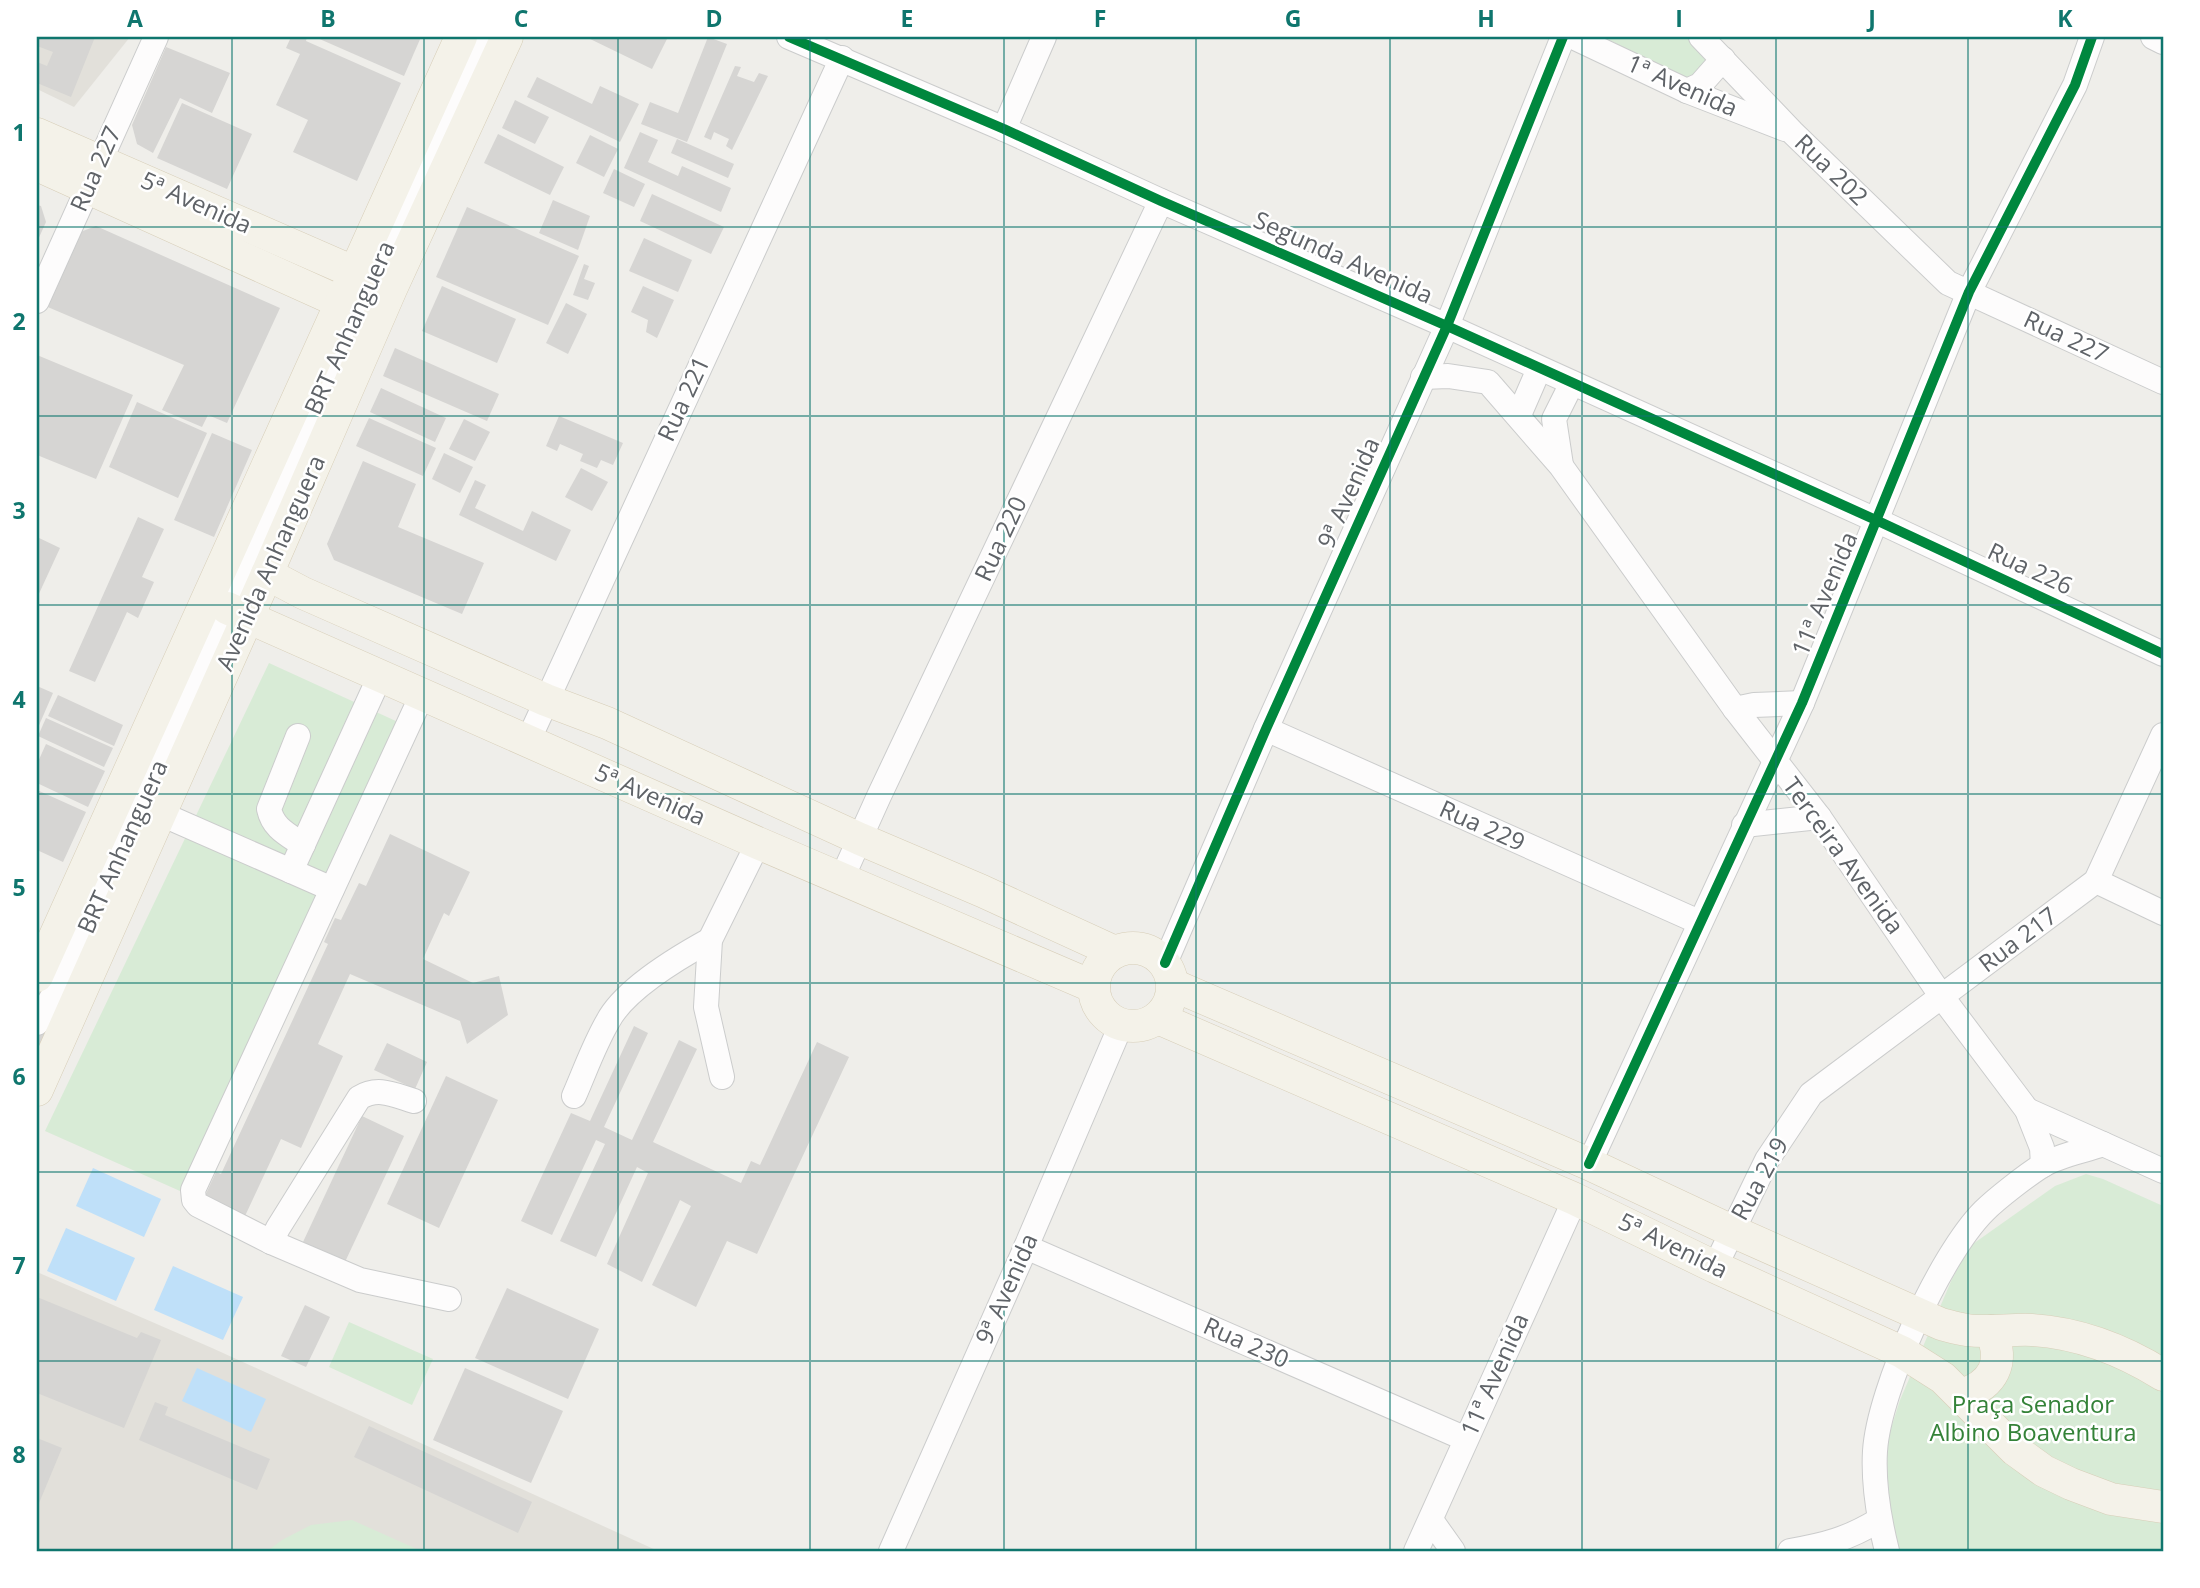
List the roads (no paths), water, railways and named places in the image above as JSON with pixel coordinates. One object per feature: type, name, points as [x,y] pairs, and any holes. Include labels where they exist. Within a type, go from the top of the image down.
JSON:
[{"type":"main road","name":"Avenida Anhanguera","points":[[37,976],[45,936],[227,608],[267,574],[461,37]]},
{"type":"main road","name":"Avenida Anhanguera","points":[[37,1090],[159,813],[227,608],[340,302],[372,280],[507,37]]},
{"type":"main road","name":"5ª Avenida","points":[[37,134],[94,175],[305,289],[340,302]]},
{"type":"main road","name":"5ª Avenida","points":[[37,165],[94,175],[372,280]]},
{"type":"main road","name":"5ª Avenida","points":[[267,574],[303,593],[546,700],[607,723],[1115,953]]},
{"type":"main road","name":"5ª Avenida","points":[[227,608],[758,843],[1094,987]]},
{"type":"main road","points":[[1135,948],[1146,949],[1169,974],[1171,997],[1166,1009],[1146,1024],[1121,1025],[1101,1010],[1096,999],[1094,987],[1100,967],[1115,953],[1135,948]]},
{"type":"main road","name":"5ª Avenida","points":[[1169,974],[1941,1324],[1967,1330],[2031,1330],[2067,1335],[2092,1341],[2163,1375]]},
{"type":"main road","name":"5ª Avenida","points":[[1157,1018],[1575,1199],[1715,1267],[1902,1352],[1943,1378],[1986,1424],[2015,1450],[2045,1471],[2071,1485],[2111,1499],[2163,1507]]},
{"type":"main road","points":[[1961,1395],[1975,1391],[1994,1371],[1998,1357],[1997,1343],[1991,1331]]},
{"type":"street","name":"Rua 227","points":[[37,301],[156,37]]},
{"type":"street","name":"BRT Anhanguera","points":[[37,1023],[70,966],[481,37]]},
{"type":"street","name":"Segunda Avenida","points":[[789,37],[822,43],[842,58],[1447,326],[1878,521]]},
{"type":"street","points":[[1004,129],[1044,37]]},
{"type":"street","name":"9ª Avenida","points":[[1169,974],[1266,729],[1447,326],[1563,37]]},
{"type":"street","name":"1ª Avenida","points":[[1573,37],[1686,91],[1792,132]]},
{"type":"street","name":"Rua 202","points":[[1701,37],[1792,132],[1948,284],[1969,292]]},
{"type":"street","name":"11ª Avenida","points":[[1589,1164],[1802,703],[1969,292],[2075,85],[2092,37]]},
{"type":"street","points":[[2153,37],[2163,42]]},
{"type":"street","name":"Rua 221","points":[[527,741],[842,58]]},
{"type":"street","points":[[1686,91],[1700,85],[1723,59]]},
{"type":"street","name":"Rua 220","points":[[842,878],[1161,201]]},
{"type":"street","name":"Rua 227","points":[[1969,292],[2163,382]]},
{"type":"street","points":[[1519,415],[1539,369]]},
{"type":"street","name":"Terceira Avenida","points":[[1423,377],[1448,376],[1488,382],[1561,466],[1735,709],[1819,817],[1942,997],[2027,1110],[2042,1148],[2043,1165]]},
{"type":"street","name":"Terceira Avenida","points":[[1561,466],[1554,419],[1572,383]]},
{"type":"street","name":"Rua 226","points":[[1878,521],[2163,654]]},
{"type":"street","points":[[291,872],[380,676]]},
{"type":"street","points":[[422,695],[193,1190],[194,1200],[198,1205],[271,1242],[360,1280],[449,1299]]},
{"type":"street","points":[[1735,709],[1754,705],[1802,703]]},
{"type":"street","name":"Rua 229","points":[[1266,729],[1699,922]]},
{"type":"street","name":"Rua 217","points":[[1811,1094],[2096,881],[2163,735]]},
{"type":"street","points":[[298,736],[269,808],[271,820],[278,829],[303,845]]},
{"type":"street","points":[[159,813],[332,889]]},
{"type":"street","points":[[1744,825],[1819,817]]},
{"type":"street","points":[[722,1077],[706,1007],[710,940],[758,843]]},
{"type":"street","points":[[2096,881],[2163,913]]},
{"type":"street","points":[[573,1096],[608,1019],[621,1003],[681,955],[710,940]]},
{"type":"street","name":"BRT Anhanguera","points":[[37,1070],[54,1034],[70,966]]},
{"type":"street","name":"9ª Avenida","points":[[891,1551],[1121,1025]]},
{"type":"street","points":[[271,1242],[359,1098],[369,1092],[379,1091],[414,1101]]},
{"type":"street","name":"Rua 219","points":[[1715,1267],[1767,1160],[1811,1094]]},
{"type":"street","name":"Terceira Avenida","points":[[2027,1110],[2163,1171]]},
{"type":"street","points":[[1887,1551],[1879,1520],[1875,1450],[1902,1352],[1952,1252],[1983,1211],[2043,1165],[2103,1144]]},
{"type":"street","name":"11ª Avenida","points":[[1416,1551],[1575,1199]]},
{"type":"street","name":"Rua 230","points":[[1026,1247],[1466,1439]]},
{"type":"street","points":[[1431,1520],[1453,1551]]},
{"type":"street","points":[[1790,1551],[1823,1545],[1854,1535],[1879,1520]]},
{"type":"water","points":[[93,1168],[161,1199],[144,1237],[76,1206]]},
{"type":"water","points":[[66,1228],[135,1258],[116,1301],[47,1271]]},
{"type":"water","points":[[173,1266],[243,1297],[223,1340],[154,1310]]},
{"type":"water","points":[[197,1368],[266,1399],[251,1432],[182,1401]]},
{"type":"park label","name":"Praça Senador Albino Boaventura","points":[[2033,1419]]}]
